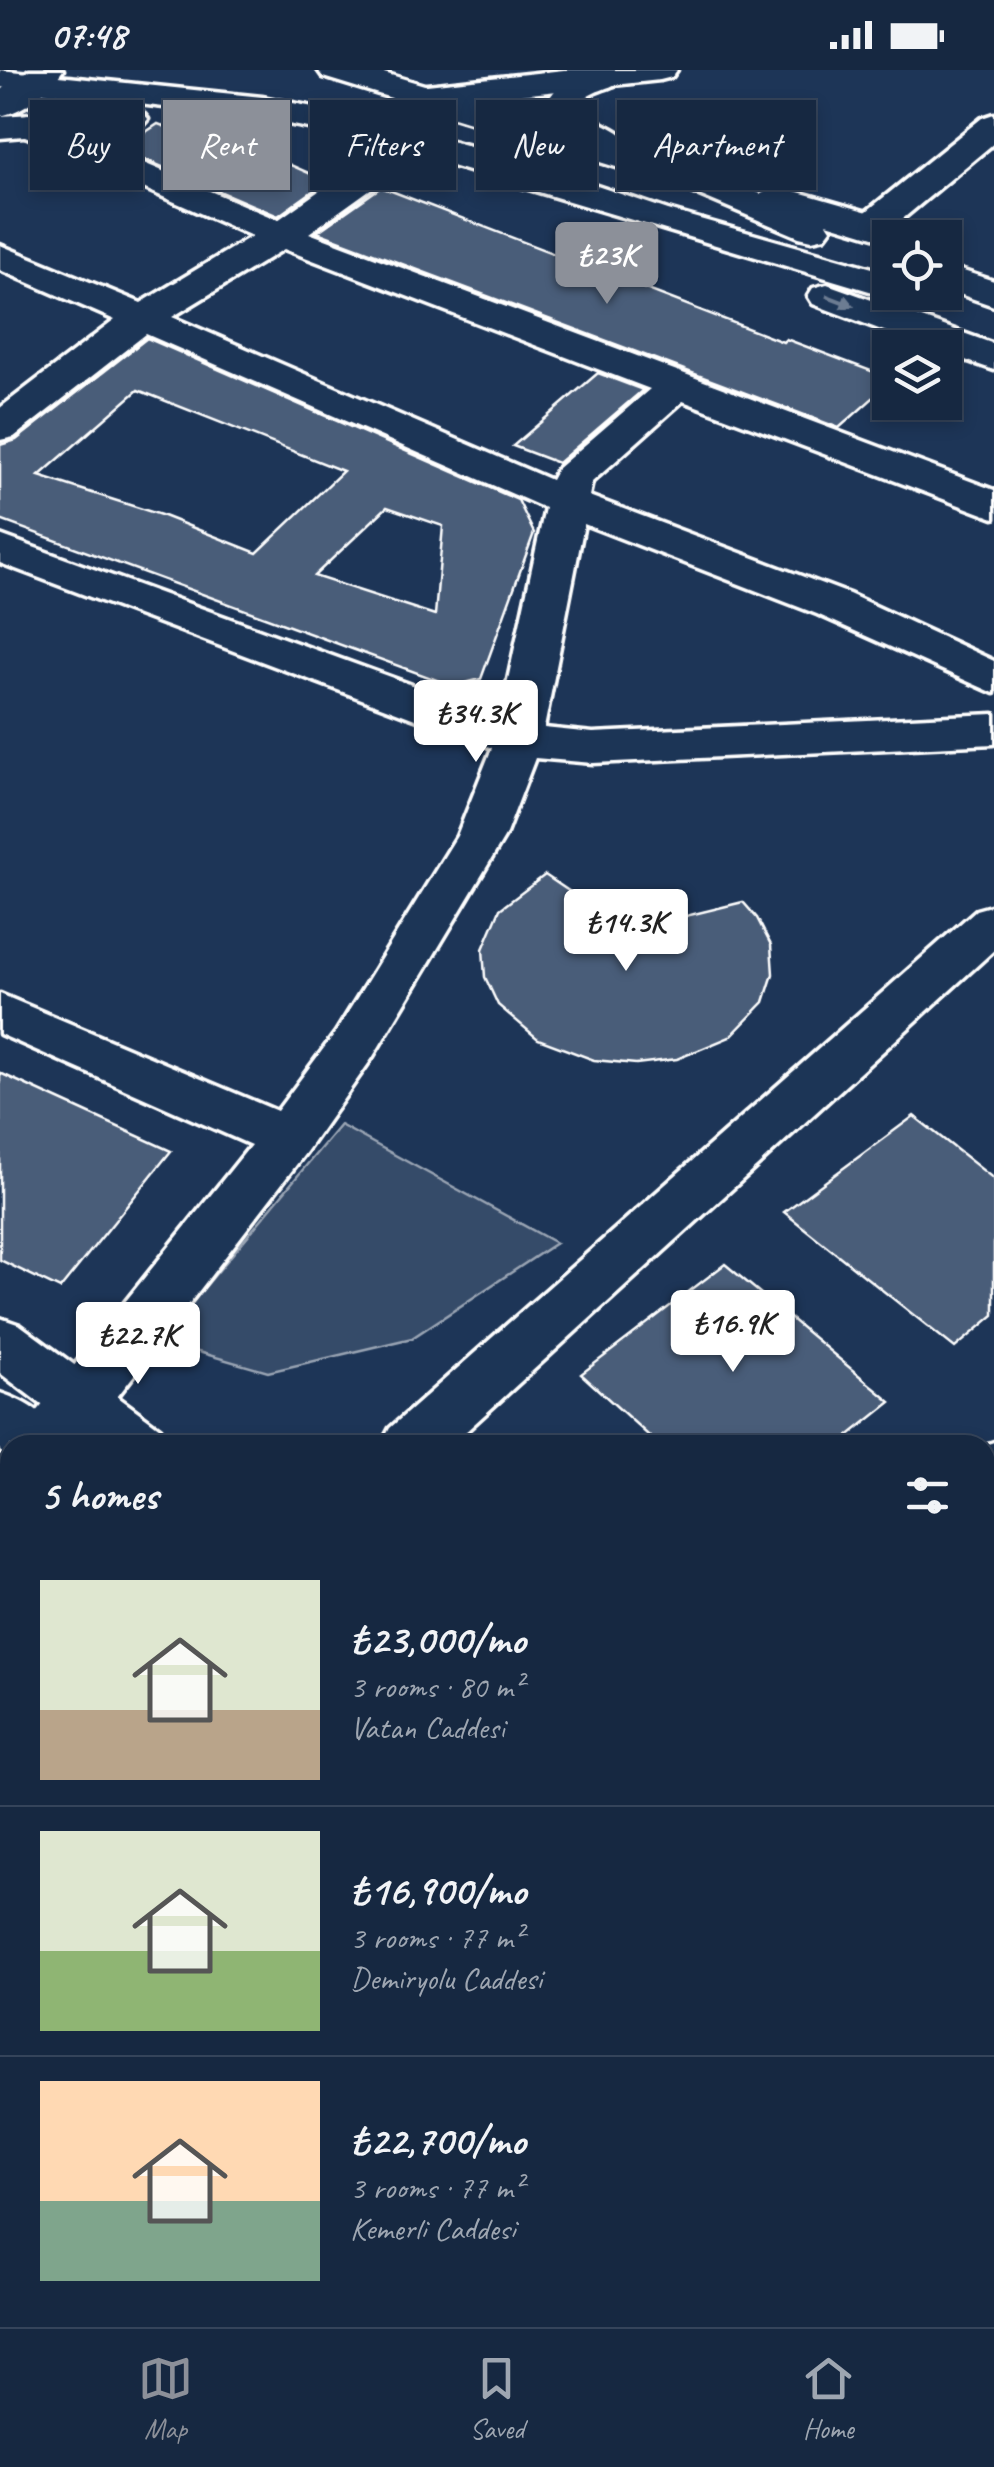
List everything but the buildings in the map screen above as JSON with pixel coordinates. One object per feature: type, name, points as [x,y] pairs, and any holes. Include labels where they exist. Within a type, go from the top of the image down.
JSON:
[{"type":"street","points":[[234,70],[283,100]]},
{"type":"street","points":[[338,70],[395,74],[467,70]]},
{"type":"street","points":[[338,70],[476,110]]},
{"type":"street","points":[[290,102],[427,95],[660,70]]},
{"type":"street","points":[[609,75],[576,86],[562,103],[570,120],[617,143]]},
{"type":"street","points":[[0,77],[41,76],[192,100]]},
{"type":"street","points":[[9,120],[41,76]]},
{"type":"street","points":[[476,113],[446,120],[435,134],[443,142],[476,155]]},
{"type":"street","points":[[9,120],[148,118],[250,122],[476,161]]},
{"type":"street","points":[[9,120],[281,235],[994,505]]},
{"type":"street","points":[[878,220],[994,125]]},
{"type":"street","points":[[0,428],[141,318],[281,235],[345,190]]},
{"type":"street","points":[[574,190],[656,218],[872,279]]},
{"type":"street","points":[[718,190],[872,251]]},
{"type":"street","points":[[740,190],[872,223]]},
{"type":"street","points":[[656,218],[778,276],[994,358]]},
{"type":"street","points":[[962,252],[994,263]]},
{"type":"street","points":[[0,256],[568,503],[833,604],[994,679]]},
{"type":"street","points":[[962,282],[994,294]]},
{"type":"street","points":[[961,310],[994,322]]},
{"type":"street","points":[[53,1435],[287,1138],[354,1045],[442,903],[481,836],[518,741],[572,478],[678,385]]},
{"type":"street","points":[[0,548],[518,741],[593,748],[994,729]]},
{"type":"street","points":[[422,1435],[994,922]]},
{"type":"street","points":[[0,1013],[287,1138]]},
{"type":"street","points":[[0,1341],[127,1435]]},
{"type":"street","points":[[0,1417],[23,1435]]},
{"type":"shaded area","points":[[340,1125],[556,1243],[412,1338],[268,1372],[160,1341]]}]
